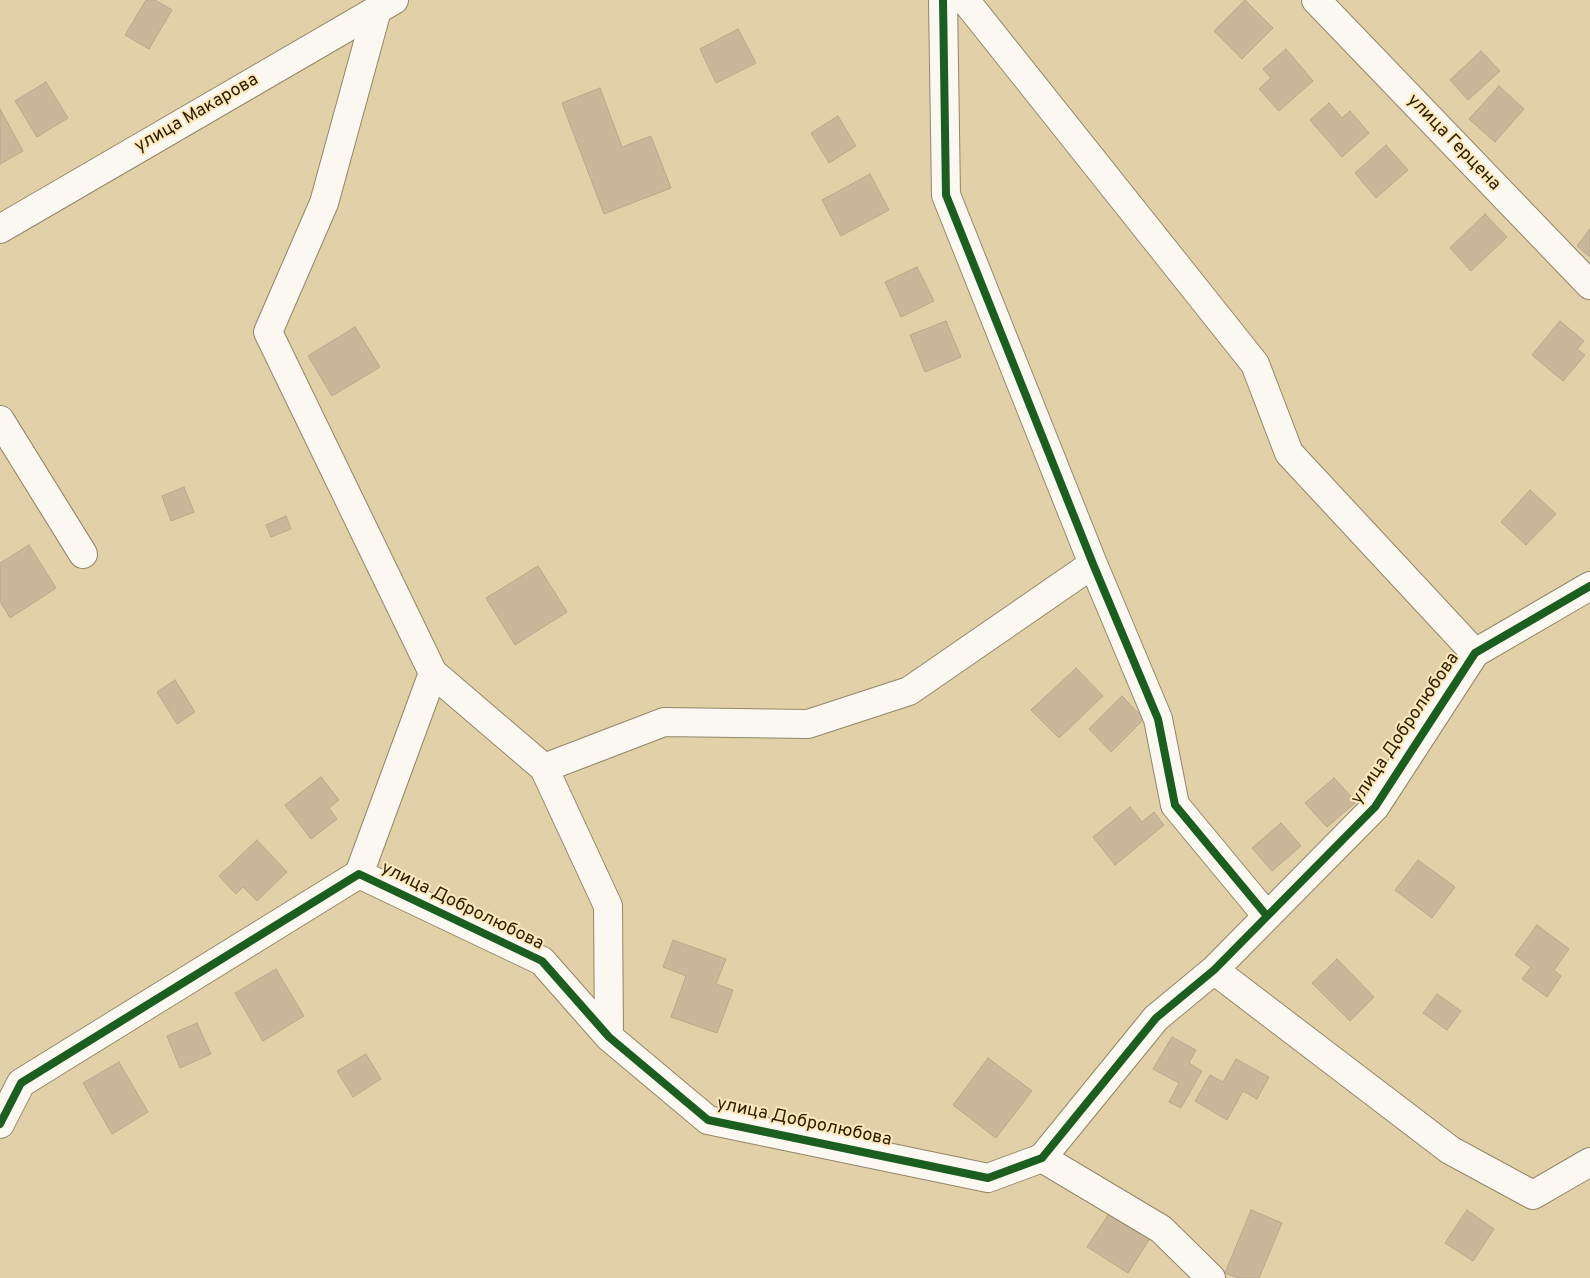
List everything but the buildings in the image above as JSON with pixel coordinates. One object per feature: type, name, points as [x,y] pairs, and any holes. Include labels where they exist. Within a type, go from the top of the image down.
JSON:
[{"type":"street","points":[[943,0],[946,195],[1093,564],[1158,719],[1175,805],[1267,916]]},
{"type":"street","points":[[965,0],[1255,364],[1289,453],[1475,653]]},
{"type":"street","name":"улица Герцена","points":[[1316,0],[1590,285]]},
{"type":"street","points":[[385,5],[324,203],[268,332],[433,673],[544,768],[608,906],[609,1036]]},
{"type":"street","name":"улица Макарова","points":[[0,229],[385,5]]},
{"type":"street","points":[[0,420],[83,554]]},
{"type":"street","points":[[544,768],[664,722],[808,724],[909,690],[1093,564]]},
{"type":"street","name":"улица Добролюбова","points":[[0,1124],[21,1084],[359,874],[542,961],[609,1036],[708,1120],[988,1178],[1042,1158],[1156,1018],[1214,970],[1374,807],[1475,653],[1590,586]]},
{"type":"street","points":[[359,874],[433,673]]},
{"type":"street","points":[[1214,970],[1450,1150],[1533,1195],[1590,1162]]},
{"type":"street","points":[[1042,1158],[1161,1229],[1211,1278]]},
{"type":"cycle path","points":[[943,0],[946,195],[1093,564],[1158,719],[1175,805],[1267,916]]},
{"type":"cycle path","points":[[0,1124],[21,1083],[359,874],[542,961],[609,1037],[708,1120],[988,1178],[1042,1158],[1156,1018],[1214,970],[1375,807],[1475,653],[1590,586]]}]
